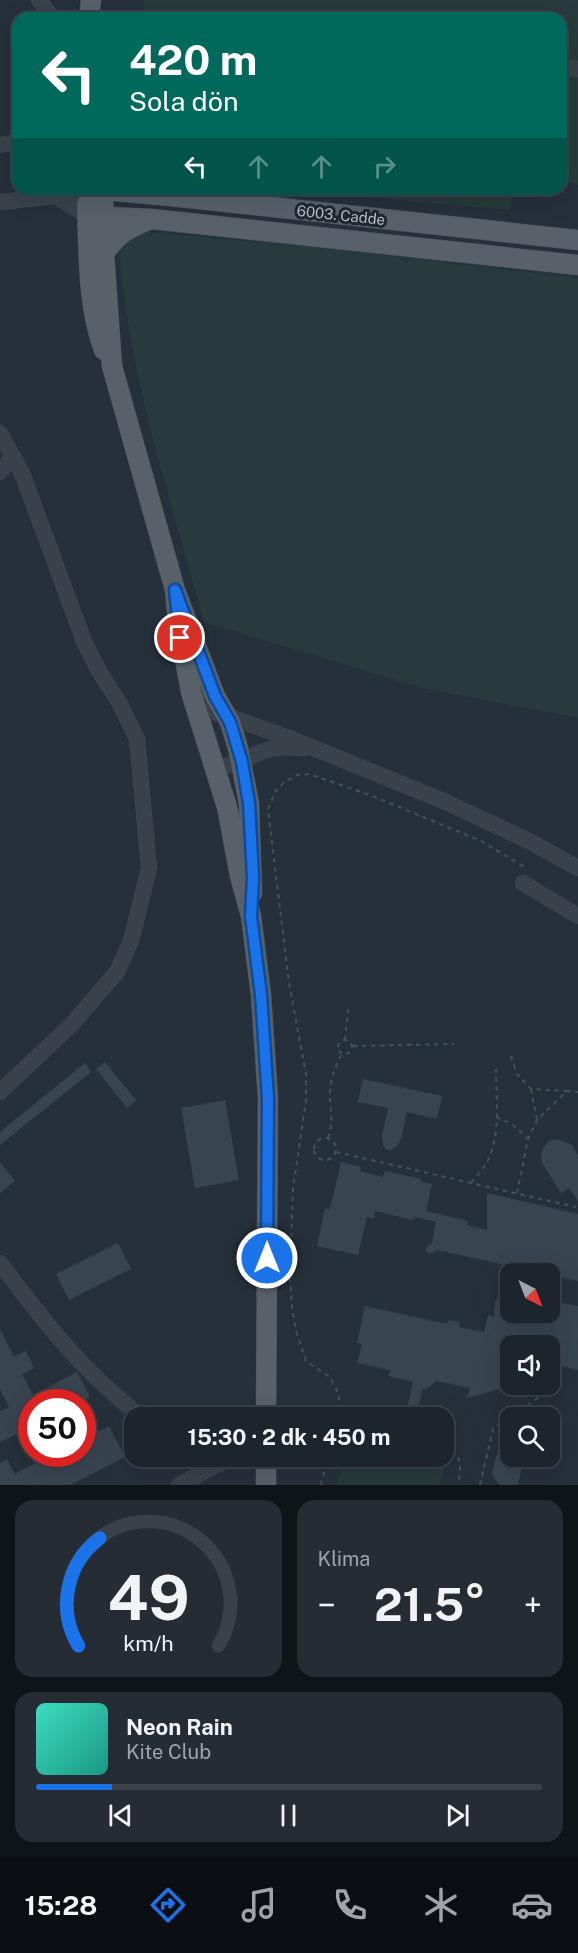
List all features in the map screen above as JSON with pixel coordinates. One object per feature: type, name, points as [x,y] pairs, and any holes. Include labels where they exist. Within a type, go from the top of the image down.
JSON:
[{"type":"main road","points":[[95,195],[96,216],[104,253],[112,366]]},
{"type":"main road","name":"6003. Cadde","points":[[182,195],[578,240]]},
{"type":"main road","name":"6003. Cadde","points":[[96,216],[152,219],[578,265]]},
{"type":"main road","points":[[96,216],[89,258],[96,320],[104,349],[112,366],[175,590],[215,696],[227,715],[242,762],[251,831],[253,877],[251,916]]},
{"type":"main road","points":[[104,253],[114,240],[129,228],[152,219]]},
{"type":"main road","points":[[175,590],[183,654],[197,715],[227,807],[240,876],[251,916],[261,995],[268,1098],[267,1407]]},
{"type":"main road","points":[[266,1467],[266,1485]]},
{"type":"street","points":[[39,0],[48,12]]},
{"type":"street","points":[[0,202],[62,195]]},
{"type":"street","points":[[55,196],[96,216]]},
{"type":"street","points":[[0,433],[22,473],[86,644],[120,704],[137,740],[149,868],[131,941],[117,972],[71,1024],[0,1092]]},
{"type":"street","points":[[0,472],[13,457]]},
{"type":"street","points":[[197,715],[208,712],[227,715],[313,748],[446,802],[529,841],[578,868]]},
{"type":"street","points":[[213,765],[225,766],[242,762],[270,749],[313,748]]},
{"type":"street","points":[[524,876],[578,916]]},
{"type":"street","points":[[0,1263],[59,1340],[95,1377],[129,1407]]},
{"type":"street","points":[[179,1485],[213,1467]]},
{"type":"path","points":[[338,1407],[339,1397],[330,1377],[306,1361],[296,1331],[292,1308],[290,1275],[294,1189],[306,1100],[306,1074],[288,983],[268,809],[275,792],[284,782],[297,775],[309,774],[370,795],[481,841],[524,876]]},
{"type":"path","points":[[345,1040],[348,1009]]},
{"type":"path","points":[[342,1053],[338,1046],[340,1042],[350,1041],[353,1046]]},
{"type":"path","points":[[353,1046],[454,1044]]},
{"type":"path","points":[[342,1053],[350,1053],[353,1046]]},
{"type":"path","points":[[328,1138],[332,1124],[330,1089],[333,1073],[342,1053]]},
{"type":"path","points":[[511,1056],[517,1074],[531,1089],[537,1120]]},
{"type":"path","points":[[471,1183],[488,1162],[493,1147],[496,1117],[496,1070]]},
{"type":"path","points":[[531,1089],[578,1092]]},
{"type":"path","points":[[517,1193],[528,1139],[537,1120],[567,1091]]},
{"type":"path","points":[[496,1117],[512,1124],[528,1139]]},
{"type":"path","points":[[328,1138],[335,1144],[336,1152],[328,1160],[319,1159],[314,1149],[317,1141],[328,1138]]},
{"type":"path","points":[[336,1152],[576,1207]]},
{"type":"path","points":[[480,1485],[493,1429],[542,1395]]},
{"type":"path","points":[[454,1454],[462,1468],[458,1485]]},
{"type":"path","points":[[321,1485],[325,1467]]},
{"type":"shaded area","points":[[144,0],[578,0],[578,185],[567,182],[567,12],[144,12]]},
{"type":"shaded area","points":[[347,195],[512,195],[510,210]]},
{"type":"shaded area","points":[[147,232],[305,246],[578,278],[578,718],[422,688],[204,622],[152,435],[131,340],[119,245],[131,234]]},
{"type":"shaded area","points":[[342,1467],[444,1467],[440,1485],[337,1485]]},
{"type":"building","points":[[105,1062],[136,1100],[127,1108],[96,1069]]},
{"type":"building","points":[[85,1063],[91,1072],[0,1145],[0,1132]]},
{"type":"building","points":[[363,1079],[442,1096],[437,1119],[407,1112],[401,1139],[392,1150],[387,1150],[383,1145],[382,1135],[388,1108],[358,1102]]},
{"type":"building","points":[[225,1100],[239,1180],[195,1188],[181,1108]]},
{"type":"building","points":[[557,1139],[571,1144],[578,1155],[578,1201],[569,1188],[561,1193],[542,1163],[543,1148],[549,1141]]},
{"type":"building","points":[[0,1162],[15,1181],[0,1193]]},
{"type":"building","points":[[341,1162],[361,1167],[360,1171],[383,1177],[385,1171],[422,1179],[422,1182],[432,1184],[426,1211],[468,1221],[467,1225],[487,1230],[487,1193],[578,1214],[578,1281],[560,1277],[560,1263],[500,1264],[437,1250],[430,1254],[426,1248],[432,1243],[436,1222],[414,1217],[413,1220],[375,1211],[374,1219],[367,1217],[358,1255],[317,1246],[325,1208],[330,1209]]},
{"type":"building","points":[[118,1243],[131,1269],[69,1300],[56,1274]]},
{"type":"building","points":[[499,1297],[500,1323],[560,1323],[560,1302],[578,1306],[578,1370],[560,1366],[560,1335],[500,1335],[500,1389],[467,1398],[470,1388],[436,1381],[422,1390],[418,1407],[407,1407],[413,1382],[388,1376],[390,1370],[357,1363],[362,1344],[357,1343],[365,1306],[447,1324],[449,1320],[460,1322],[459,1327],[484,1332],[488,1315],[494,1317],[495,1301]]},
{"type":"building","points":[[0,1329],[14,1357],[26,1351],[34,1368],[22,1374],[30,1389],[18,1389],[18,1434],[0,1442],[0,1411],[9,1407],[0,1389]]},
{"type":"building","points":[[77,1372],[86,1389],[44,1389]]},
{"type":"building","points":[[109,1426],[124,1455],[124,1458],[70,1485],[0,1485],[0,1463],[7,1459],[15,1474],[28,1467],[96,1467],[96,1430],[97,1432]]},
{"type":"building","points":[[500,1454],[500,1467],[522,1467],[518,1485],[499,1485],[492,1474],[496,1456]]},
{"type":"route","points":[[180,638],[175,590],[215,696],[230,722],[242,762],[249,803],[253,877],[251,916],[261,995],[268,1098],[267,1258]]}]
